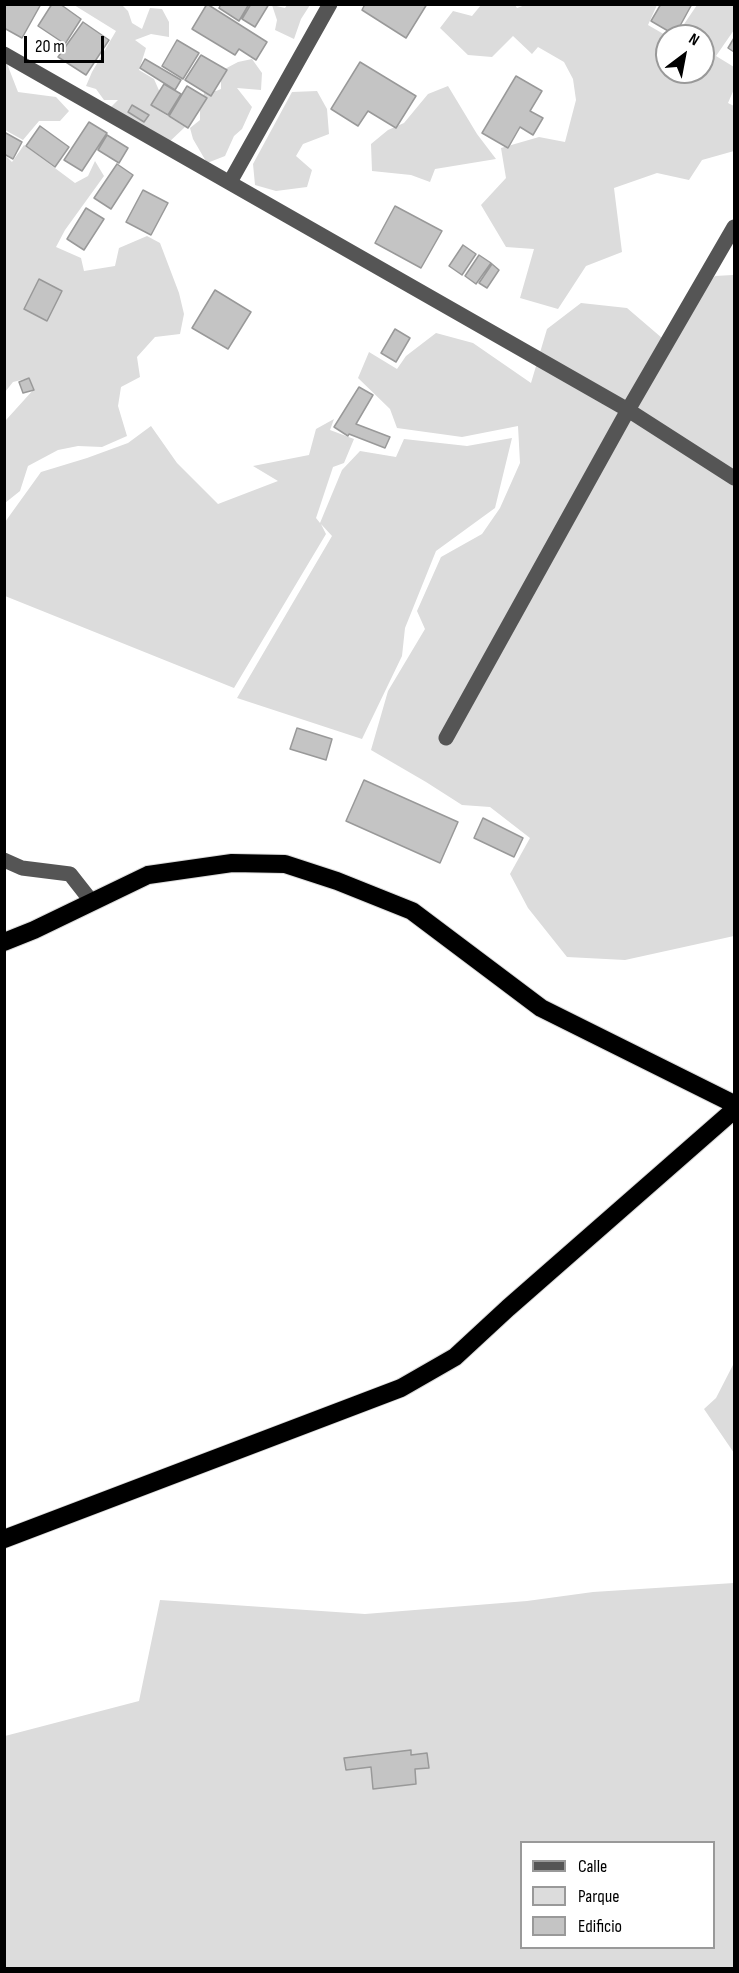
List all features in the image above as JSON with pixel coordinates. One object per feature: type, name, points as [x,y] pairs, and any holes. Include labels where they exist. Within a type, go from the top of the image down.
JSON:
[{"type":"highway","points":[[4,942],[148,875],[232,863],[285,864],[337,881],[412,911],[541,1008],[735,1104]]},
{"type":"highway","points":[[4,1539],[401,1388],[455,1357],[735,1110]]},
{"type":"street","points":[[230,182],[330,4]]},
{"type":"street","points":[[4,54],[628,410],[735,478]]},
{"type":"street","points":[[446,738],[628,410],[735,227]]},
{"type":"street","points":[[4,860],[22,868],[70,874],[92,902]]},
{"type":"green space","points":[[528,4],[657,5],[648,25],[655,29],[655,84],[715,84],[715,24],[684,24],[697,5],[734,5],[734,30],[716,56],[734,67],[734,89],[728,103],[734,106],[734,151],[702,160],[689,180],[657,173],[614,188],[622,252],[586,266],[558,309],[520,298],[534,249],[506,247],[481,205],[506,178],[501,148],[539,137],[565,142],[576,100],[573,79],[564,62],[538,47],[532,54],[513,36],[492,57],[468,55],[440,28],[453,11],[472,16],[481,5],[515,5],[517,8]]},
{"type":"green space","points":[[74,5],[122,5],[128,11],[132,23],[142,29],[150,8],[162,9],[169,22],[169,37],[151,34],[135,40],[146,48],[139,70],[154,79],[161,95],[155,108],[185,127],[166,145],[110,108],[118,100],[104,100],[96,89],[86,86],[116,31]]},
{"type":"green space","points":[[272,5],[285,8],[287,5],[310,5],[301,19],[294,39],[275,30],[277,20]]},
{"type":"green space","points":[[4,56],[18,92],[56,97],[69,111],[60,121],[39,121],[23,140],[5,130]]},
{"type":"green space","points":[[252,59],[262,73],[261,90],[237,88],[252,107],[242,129],[234,136],[225,156],[207,163],[193,139],[190,128],[200,120],[200,107],[205,90],[221,89],[221,71],[238,62]]},
{"type":"green space","points":[[448,86],[477,134],[496,159],[435,169],[430,182],[411,175],[372,171],[371,144],[388,130],[404,123],[428,94]]},
{"type":"green space","points":[[317,91],[327,109],[329,134],[303,144],[296,156],[312,170],[307,187],[276,191],[255,185],[253,164],[292,92]]},
{"type":"green space","points":[[24,145],[75,183],[88,176],[95,161],[104,176],[65,230],[56,247],[81,258],[84,271],[115,266],[119,248],[147,236],[160,243],[179,293],[184,314],[180,334],[155,337],[137,357],[140,377],[121,387],[118,406],[127,436],[102,447],[78,446],[58,450],[28,466],[20,491],[5,503],[4,429],[6,420],[34,389],[29,378],[13,382],[5,392],[5,155],[12,162]]},
{"type":"green space","points":[[733,275],[734,936],[625,960],[567,957],[528,908],[510,874],[530,838],[490,807],[462,805],[371,750],[388,691],[425,629],[417,611],[441,557],[482,534],[500,508],[520,463],[518,426],[462,437],[397,428],[390,409],[358,378],[369,352],[397,369],[406,356],[436,333],[473,343],[531,383],[547,329],[581,303],[627,308],[662,338],[715,276]]},
{"type":"green space","points":[[334,419],[330,430],[354,439],[344,463],[333,467],[316,518],[320,523],[342,470],[360,451],[396,457],[404,439],[467,446],[512,438],[495,508],[436,551],[405,628],[402,656],[362,739],[237,698],[332,536],[321,524],[326,534],[234,688],[5,596],[5,522],[41,472],[128,443],[151,426],[177,463],[218,504],[278,481],[253,466],[309,455],[316,429]]},
{"type":"green space","points":[[734,1363],[734,1453],[704,1409],[716,1398]]},
{"type":"green space","points":[[734,1583],[734,1968],[5,1968],[5,1736],[139,1701],[160,1600],[365,1614],[527,1601],[593,1592]]},
{"type":"building","points":[[4,4],[41,4],[22,38],[4,28]]},
{"type":"building","points":[[52,4],[60,4],[81,19],[65,44],[38,26]]},
{"type":"building","points":[[207,4],[267,42],[256,60],[239,49],[235,55],[192,29]]},
{"type":"building","points":[[221,4],[249,4],[239,21],[219,8]]},
{"type":"building","points":[[251,4],[269,4],[255,27],[242,19]]},
{"type":"building","points":[[365,4],[427,4],[406,38],[362,10]]},
{"type":"building","points":[[661,4],[692,4],[681,24],[656,24],[651,21]]},
{"type":"building","points":[[83,22],[109,40],[86,75],[58,57]]},
{"type":"building","points":[[734,38],[734,52],[728,48]]},
{"type":"building","points":[[177,40],[199,53],[183,79],[162,66]]},
{"type":"building","points":[[201,55],[227,70],[211,96],[185,80]]},
{"type":"building","points":[[145,59],[181,80],[175,90],[140,68]]},
{"type":"building","points":[[360,62],[416,96],[396,128],[368,111],[358,126],[331,109]]},
{"type":"building","points":[[516,76],[542,91],[530,111],[543,118],[533,135],[520,127],[508,148],[482,133]]},
{"type":"building","points":[[164,84],[181,94],[168,115],[151,105]]},
{"type":"building","points":[[187,86],[207,98],[188,128],[169,116]]},
{"type":"building","points":[[132,105],[149,115],[144,122],[128,112]]},
{"type":"building","points":[[89,122],[107,133],[82,171],[64,160]]},
{"type":"building","points":[[40,126],[69,147],[55,167],[26,146]]},
{"type":"building","points":[[4,132],[22,142],[13,159],[4,154]]},
{"type":"building","points":[[107,135],[128,148],[119,163],[98,150]]},
{"type":"building","points":[[117,164],[133,175],[111,209],[94,198]]},
{"type":"building","points":[[143,190],[168,203],[151,235],[126,222]]},
{"type":"building","points":[[395,206],[442,231],[421,268],[375,243]]},
{"type":"building","points":[[86,208],[104,219],[84,250],[67,239]]},
{"type":"building","points":[[463,245],[476,254],[462,275],[449,266]]},
{"type":"building","points":[[479,255],[491,263],[476,284],[465,276]]},
{"type":"building","points":[[492,264],[499,270],[487,288],[479,283]]},
{"type":"building","points":[[39,279],[62,291],[47,321],[24,309]]},
{"type":"building","points":[[215,290],[251,312],[228,349],[192,328]]},
{"type":"building","points":[[395,329],[410,338],[396,362],[381,353]]},
{"type":"building","points":[[29,378],[34,390],[23,393],[19,382]]},
{"type":"building","points":[[359,387],[373,395],[356,424],[390,437],[385,448],[349,434],[348,436],[334,427]]},
{"type":"building","points":[[297,728],[332,739],[326,760],[290,749]]},
{"type":"building","points":[[364,780],[458,822],[440,863],[346,821]]},
{"type":"building","points":[[483,818],[523,838],[514,857],[474,838]]},
{"type":"building","points":[[411,1750],[411,1755],[427,1753],[429,1768],[415,1769],[416,1784],[373,1789],[371,1767],[346,1770],[344,1758]]}]
